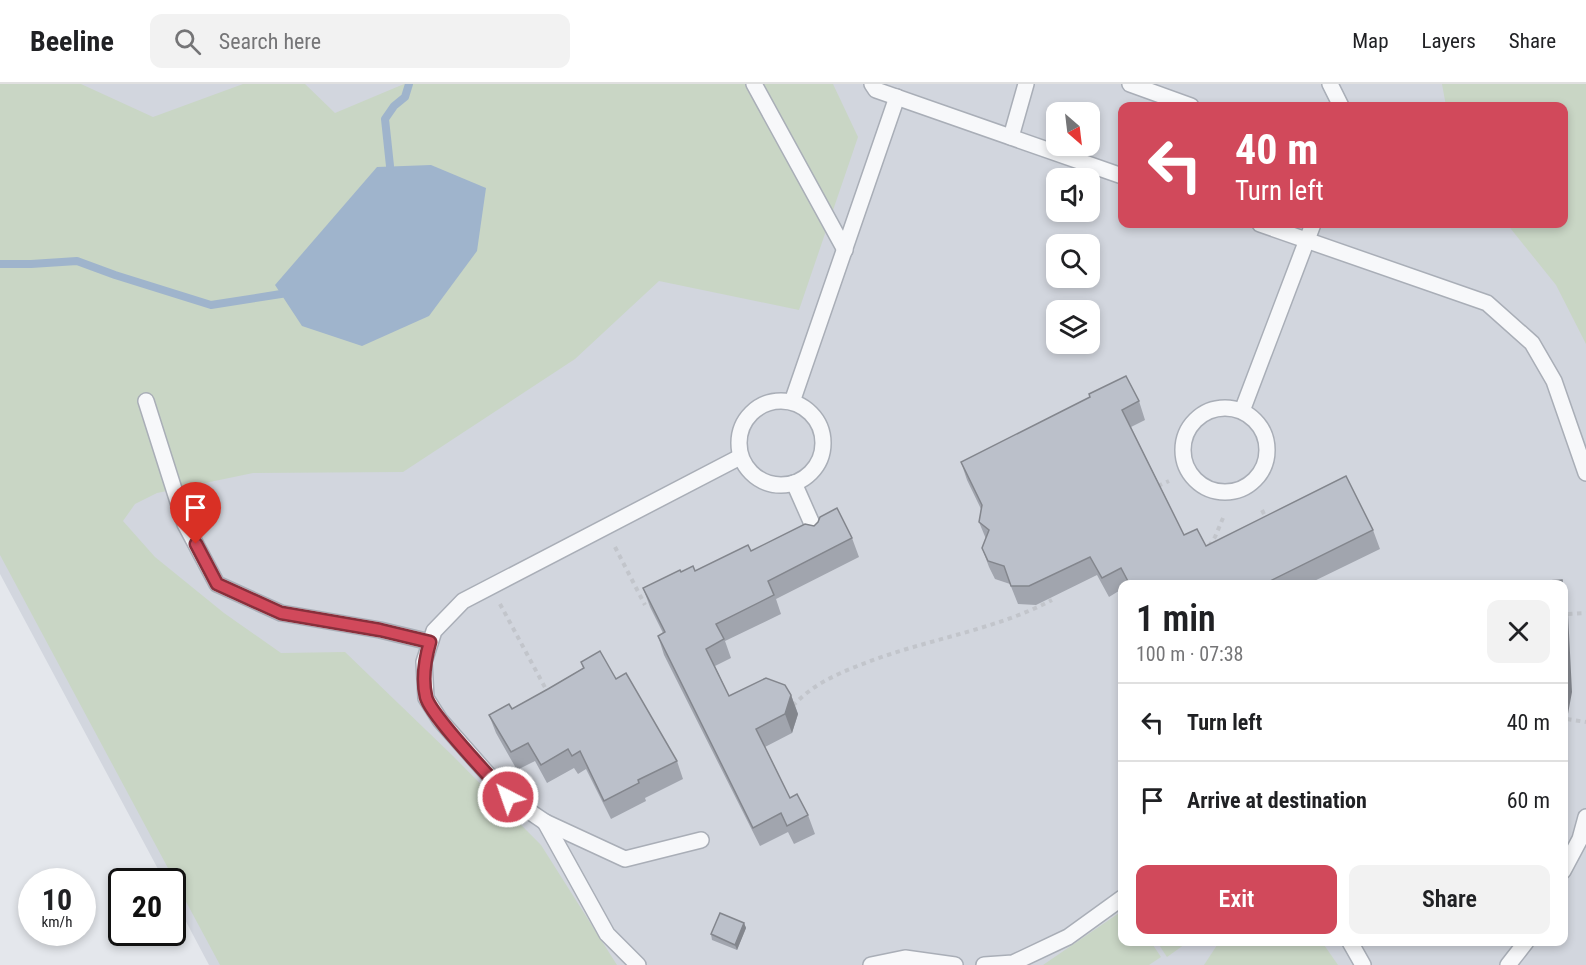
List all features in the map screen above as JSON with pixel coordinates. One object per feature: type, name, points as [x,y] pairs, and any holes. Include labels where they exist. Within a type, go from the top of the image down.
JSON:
[{"type":"lane","points":[[754,84],[845,250]]},
{"type":"lane","points":[[872,84],[876,90],[1118,175]]},
{"type":"lane","points":[[1011,137],[1026,84]]},
{"type":"lane","points":[[1130,84],[1180,102]]},
{"type":"lane","points":[[1330,84],[1339,102]]},
{"type":"lane","points":[[792,402],[897,97]]},
{"type":"lane","points":[[1271,228],[1487,303],[1532,343],[1538,353],[1554,381],[1586,473]]},
{"type":"lane","points":[[1242,411],[1312,228]]},
{"type":"lane","points":[[146,401],[185,524],[217,584],[281,613],[380,630],[430,642]]},
{"type":"lane","points":[[772,401],[792,402],[808,410],[819,424],[823,442],[822,451],[809,474],[794,483],[772,484],[762,481],[753,475],[740,457],[739,436],[746,417],[762,404],[772,401]]},
{"type":"lane","points":[[1228,408],[1242,411],[1262,430],[1266,443],[1266,457],[1261,470],[1241,489],[1227,492],[1213,490],[1196,479],[1185,463],[1183,449],[1185,436],[1202,414],[1215,409],[1228,408]]},
{"type":"lane","points":[[701,840],[625,859],[545,822],[508,797],[440,720],[426,698],[424,662],[434,632],[463,601],[740,457]]},
{"type":"lane","points":[[794,483],[817,535]]},
{"type":"lane","points":[[1568,862],[1580,839],[1586,818]]},
{"type":"lane","points":[[545,822],[607,933],[638,965]]},
{"type":"lane","points":[[984,965],[1013,963],[1068,937],[1118,901]]},
{"type":"lane","points":[[1352,946],[1363,965]]},
{"type":"lane","points":[[1508,965],[1524,946]]},
{"type":"lane","points":[[871,965],[905,958],[956,965]]},
{"type":"path","points":[[1158,486],[1169,481]]},
{"type":"path","points":[[1262,510],[1269,526]]},
{"type":"path","points":[[1205,551],[1215,537],[1223,518]]},
{"type":"path","points":[[604,528],[645,605]]},
{"type":"path","points":[[491,586],[550,697]]},
{"type":"path","points":[[793,706],[804,693],[842,672],[902,649],[1031,611],[1052,600]]},
{"type":"path","points":[[1568,614],[1586,613]]},
{"type":"path","points":[[1568,719],[1586,722]]},
{"type":"shaded area","points":[[0,84],[1586,84],[1586,965],[209,965],[186,922],[186,868],[158,868],[0,574]]},
{"type":"green space","points":[[0,84],[81,84],[153,117],[243,84],[305,84],[335,113],[404,84],[833,84],[858,137],[799,310],[659,281],[575,359],[403,472],[253,473],[157,493],[135,504],[123,521],[155,557],[224,613],[281,653],[345,652],[541,845],[617,965],[220,965],[186,902],[186,868],[168,868],[0,555]]},
{"type":"green space","points":[[1442,84],[1586,84],[1586,344],[1556,285],[1510,228],[1568,228],[1568,102],[1445,102]]},
{"type":"green space","points":[[1118,914],[1118,946],[1154,946],[1161,957],[1149,965],[1043,965]]},
{"type":"green space","points":[[1160,946],[1182,946],[1167,957]]},
{"type":"green space","points":[[1216,946],[1325,946],[1338,965],[1204,965]]},
{"type":"water","points":[[431,165],[486,188],[477,251],[429,316],[362,346],[302,326],[275,285],[377,167]]},
{"type":"building","points":[[1126,376],[1139,401],[1122,410],[1184,535],[1197,529],[1206,546],[1346,476],[1373,530],[1272,580],[1127,580],[1121,568],[1102,578],[1090,557],[1029,586],[1011,586],[1004,566],[988,561],[982,548],[989,530],[979,522],[982,505],[961,462],[1090,397],[1089,394]]},
{"type":"building","points":[[837,508],[852,538],[768,581],[774,595],[716,624],[724,639],[706,649],[729,696],[766,678],[785,685],[791,695],[785,714],[756,729],[790,798],[797,794],[808,815],[787,826],[781,813],[753,828],[658,636],[665,632],[643,588],[680,570],[681,572],[693,566],[695,571],[748,545],[751,551],[805,524],[814,526],[820,517]]},
{"type":"building","points":[[600,651],[616,679],[626,673],[677,761],[638,780],[639,783],[604,801],[580,751],[572,756],[568,749],[541,765],[528,743],[511,752],[489,715],[509,704],[512,709],[548,689],[584,668],[581,662]]},
{"type":"building","points":[[720,913],[744,923],[735,945],[711,934]]},
{"type":"waterway","points":[[390,166],[385,119],[394,106],[405,97],[409,84]]},
{"type":"waterway","points":[[0,264],[77,261],[211,305],[281,294]]},
{"type":"route","points":[[196,544],[217,584],[281,613],[380,630],[430,642],[424,662],[426,698],[440,720],[508,797]]}]
